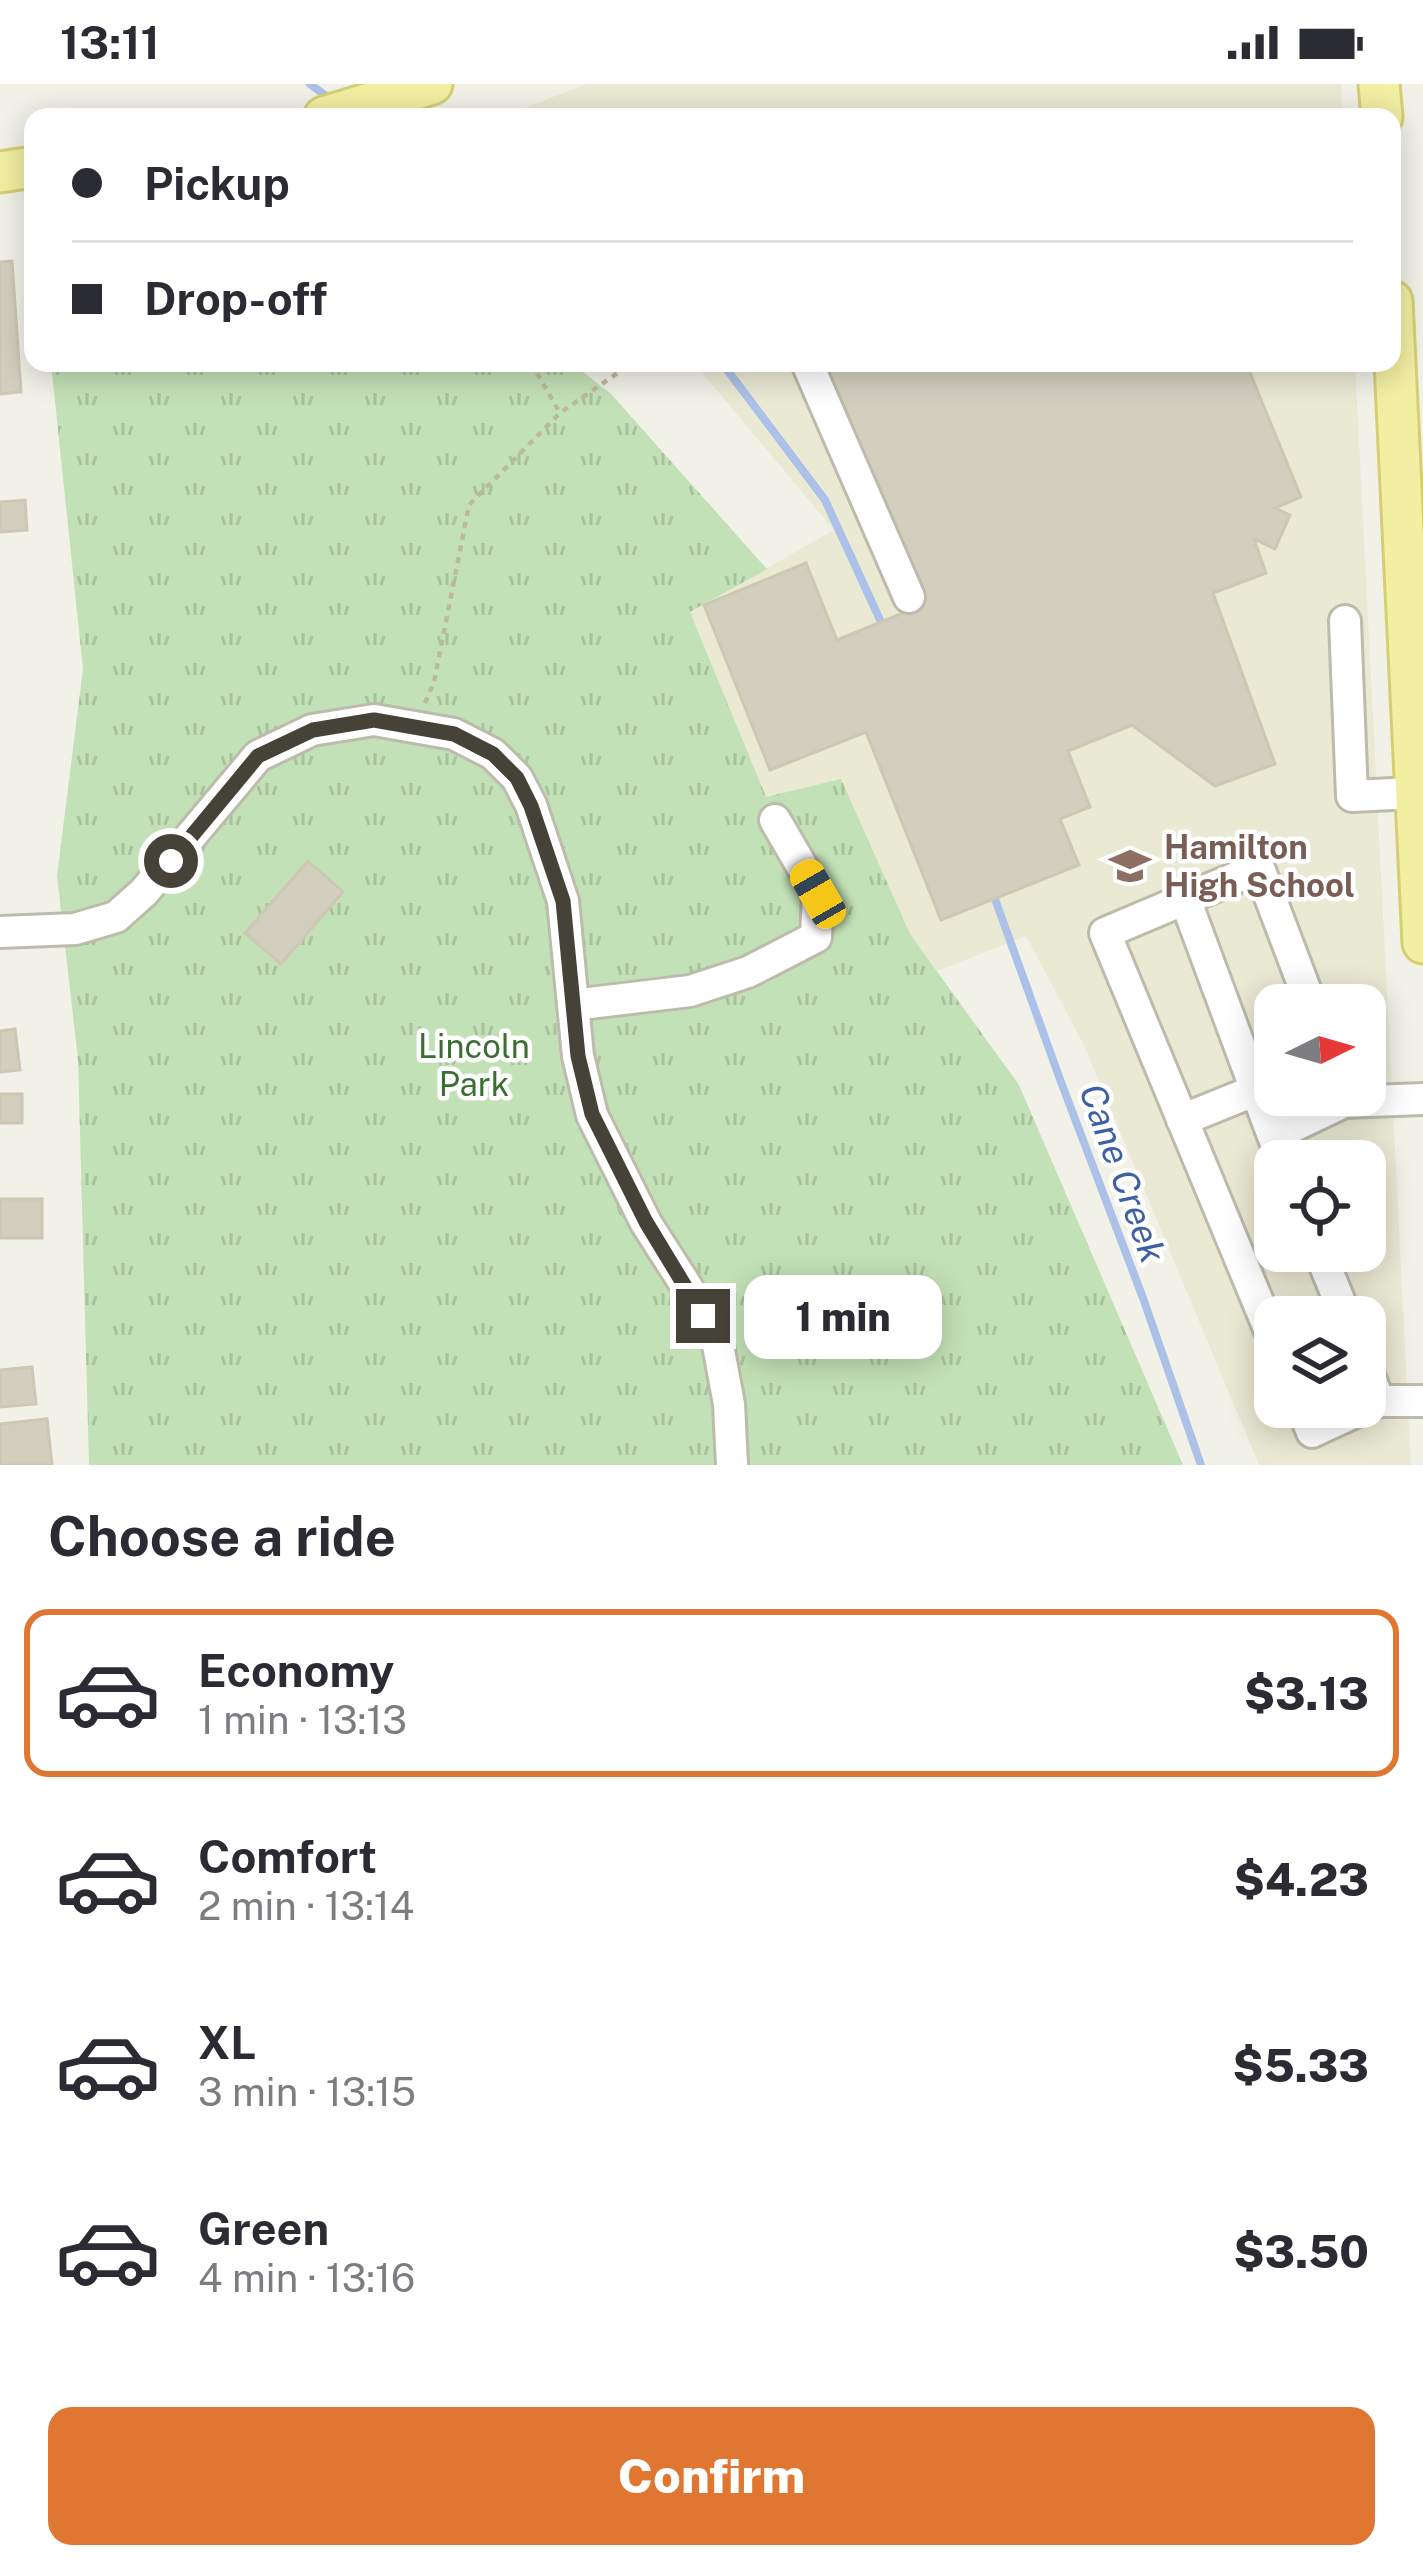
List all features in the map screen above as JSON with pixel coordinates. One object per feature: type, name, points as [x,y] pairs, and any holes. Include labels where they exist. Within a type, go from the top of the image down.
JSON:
[{"type":"main road","points":[[354,108],[417,89]]},
{"type":"main road","points":[[1395,372],[1423,943]]},
{"type":"lane","points":[[811,372],[909,597]]},
{"type":"lane","points":[[1345,621],[1352,796],[1414,793]]},
{"type":"lane","points":[[0,932],[75,929],[116,917],[144,892],[258,756],[313,730],[374,720],[454,734],[493,754],[517,778],[531,806],[563,901],[578,1056],[592,1114],[646,1222],[718,1345],[730,1404],[732,1465]]},
{"type":"lane","points":[[573,1005],[690,991],[748,972],[816,937],[818,894],[776,820]]},
{"type":"lane","points":[[1256,1296],[1105,933],[1259,868],[1303,984]]},
{"type":"lane","points":[[1185,899],[1254,1085]]},
{"type":"lane","points":[[1183,1120],[1254,1091]]},
{"type":"lane","points":[[1386,1099],[1423,1099]]},
{"type":"lane","points":[[1289,1140],[1320,1116]]},
{"type":"lane","points":[[1386,1401],[1423,1401]]},
{"type":"path","points":[[536,372],[560,413]]},
{"type":"path","points":[[414,727],[434,682],[469,505],[560,413],[619,372]]},
{"type":"shaded area","points":[[587,84],[1341,84],[1342,108],[524,108]]},
{"type":"shaded area","name":"Hamilton High School","points":[[702,372],[1355,372],[1411,1465],[1259,1465],[1083,1043],[1026,936],[937,971],[910,934],[766,798],[690,612],[834,530]]},
{"type":"green space","name":"Lincoln Park","points":[[52,372],[583,372],[611,394],[767,569],[690,612],[766,797],[841,779],[910,934],[1019,1085],[1183,1465],[89,1465],[78,1059],[57,876],[83,669]]},
{"type":"building","points":[[12,261],[21,392],[0,394],[0,262]]},
{"type":"building","name":"Hamilton High School","points":[[830,372],[1250,372],[1301,497],[1275,508],[1290,515],[1275,549],[1254,539],[1266,573],[1213,593],[1275,764],[1215,786],[1132,725],[1068,751],[1090,807],[1060,819],[1079,865],[941,920],[866,732],[770,770],[704,605],[806,563],[837,640],[923,605]]},
{"type":"building","points":[[25,500],[27,530],[0,532],[0,502]]},
{"type":"building","points":[[308,861],[343,892],[281,964],[245,933]]},
{"type":"building","points":[[15,1029],[20,1070],[0,1072],[0,1031]]},
{"type":"building","points":[[0,1094],[22,1094],[22,1123],[0,1123]]},
{"type":"building","points":[[0,1199],[42,1199],[42,1238],[0,1238]]},
{"type":"building","points":[[32,1367],[36,1404],[0,1407],[0,1370]]},
{"type":"building","points":[[47,1419],[52,1465],[0,1465],[0,1424]]},
{"type":"waterway","name":"Cane Creek","points":[[310,84],[330,99]]},
{"type":"waterway","name":"Cane Creek","points":[[729,372],[825,500],[881,622]]},
{"type":"waterway","name":"Cane Creek","points":[[995,899],[1201,1465]]},
{"type":"place","name":"Hamilton High School","points":[[1130,866]]},
{"type":"route","points":[[171,861],[258,756],[313,730],[374,720],[454,734],[493,754],[517,778],[531,806],[563,901],[578,1056],[592,1114],[646,1222],[703,1316]]}]
